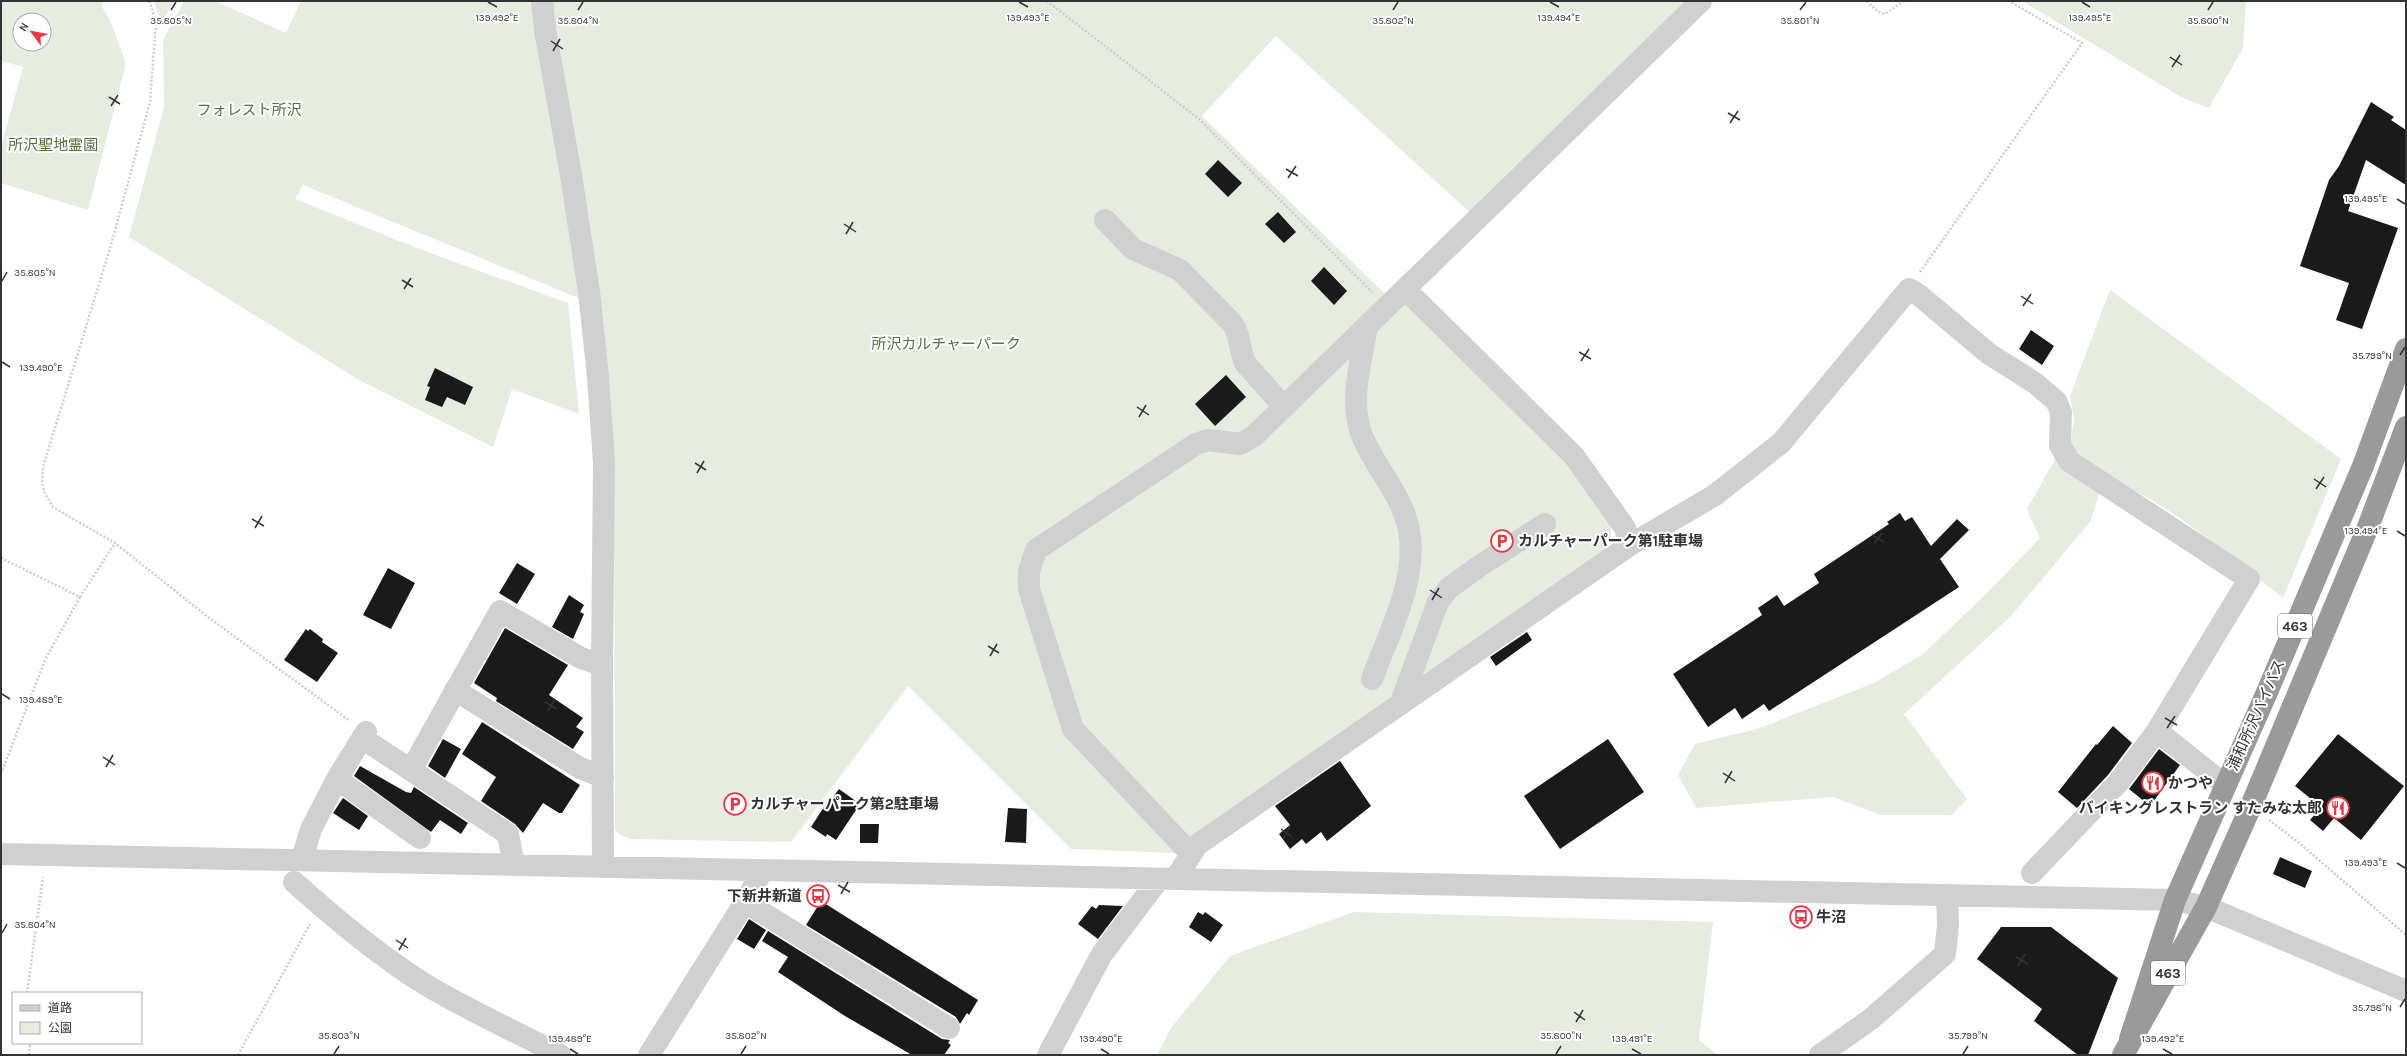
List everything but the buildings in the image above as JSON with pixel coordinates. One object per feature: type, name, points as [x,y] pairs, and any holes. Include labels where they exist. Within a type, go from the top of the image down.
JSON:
[{"type":"highway","name":"浦和所沢バイパス","points":[[2127,1047],[2175,900],[2268,690],[2362,466],[2406,349]]},
{"type":"highway","name":"浦和所沢バイパス","points":[[2127,1047],[2206,907],[2251,806],[2368,527],[2406,427]]},
{"type":"street","points":[[542,1],[545,30],[570,167],[589,292],[598,377],[604,463],[602,665],[603,867]]},
{"type":"street","points":[[1191,854],[1073,729],[1029,589],[1029,571],[1036,550],[1196,444],[1208,440],[1240,444],[1254,436],[1388,308],[1405,289],[1701,1]]},
{"type":"street","points":[[1105,220],[1133,249],[1180,270],[1232,323],[1237,330],[1241,355],[1245,363],[1284,407]]},
{"type":"street","points":[[1048,1055],[1102,954],[1167,878],[1191,854],[1197,845],[1401,702],[1630,545],[1715,495],[1780,442],[1908,288],[1919,295],[1989,354],[2035,383],[2056,401],[2061,412],[2060,445],[2069,461],[2249,579],[2157,731],[2118,783],[2032,873]]},
{"type":"street","points":[[1405,289],[1574,456],[1625,528],[1630,545]]},
{"type":"street","points":[[1367,327],[1356,391],[1358,417],[1362,436],[1369,451],[1393,488],[1401,505],[1409,530],[1410,547],[1410,569],[1407,586],[1372,679]]},
{"type":"street","points":[[1401,702],[1438,602],[1449,588],[1481,565],[1545,524]]},
{"type":"street","points":[[411,770],[500,611],[581,658],[602,665]]},
{"type":"street","points":[[455,690],[580,768],[603,777]]},
{"type":"street","points":[[2157,731],[2225,785]]},
{"type":"street","points":[[302,859],[311,829],[337,779],[364,735],[411,770],[508,834],[514,865]]},
{"type":"street","points":[[337,779],[420,838]]},
{"type":"street","points":[[1,854],[302,859],[762,871],[1167,878],[2175,900],[2206,907],[2406,991]]},
{"type":"street","points":[[649,1055],[745,902],[762,871]]},
{"type":"street","points":[[294,882],[320,906],[423,983],[560,1055]]},
{"type":"street","points":[[1820,1055],[1871,1019],[1945,954],[1948,926],[1947,895]]},
{"type":"street","points":[[745,902],[949,1028]]},
{"type":"path","points":[[149,1],[156,21],[150,102],[111,245],[42,467],[42,483],[45,494],[53,507],[115,543],[208,617],[364,735]]},
{"type":"path","points":[[1047,1],[1199,119],[1388,308]]},
{"type":"path","points":[[1867,1],[1878,12],[1885,14],[1904,1]]},
{"type":"path","points":[[1908,288],[2082,43],[2009,1]]},
{"type":"path","points":[[1,774],[45,660],[80,597],[115,543]]},
{"type":"path","points":[[1,558],[80,597]]},
{"type":"path","points":[[2251,806],[2298,842],[2406,935]]},
{"type":"path","points":[[27,992],[46,855]]},
{"type":"path","points":[[238,1055],[320,906]]},
{"type":"path","points":[[29,1055],[30,1044]]},
{"type":"green space","name":"所沢聖地霊園","points":[[1,1],[103,1],[102,7],[109,18],[126,63],[88,210],[1,183],[1,147],[23,67],[2,61],[1,66]]},
{"type":"green space","points":[[154,1],[175,1],[161,22]]},
{"type":"green space","name":"所沢カルチャーパーク","points":[[184,1],[215,1],[286,33],[301,1],[1701,1],[1476,218],[1276,36],[1202,116],[1385,294],[1407,299],[1572,467],[1611,524],[1611,538],[1607,550],[1176,853],[1071,849],[908,686],[791,842],[630,839],[622,836],[615,830],[614,472],[598,306],[303,185],[295,199],[419,249],[568,303],[579,414],[512,389],[493,447],[359,380],[129,237],[164,107],[163,40]]},
{"type":"green space","points":[[2022,1],[2246,1],[2243,48],[2209,108],[2181,97]]},
{"type":"green space","points":[[2110,290],[2341,459],[2283,598],[2198,531],[2153,501],[2105,476],[2090,522],[2010,617],[1904,714],[1967,799],[1951,815],[1880,815],[1834,797],[1696,808],[1678,775],[1695,744],[1757,729],[1874,683],[1923,654],[1985,595],[2040,538],[2027,509],[2058,454],[2071,441],[2074,419],[2070,396]]},
{"type":"green space","points":[[1354,912],[1713,922],[1699,1040],[1718,1055],[1157,1055],[1171,1028],[1230,956]]},
{"type":"place","name":"カルチャーパーク第1駐車場","points":[[1502,541]]},
{"type":"place","name":"かつや","points":[[2153,783]]},
{"type":"place","name":"カルチャーパーク第2駐車場","points":[[735,804]]},
{"type":"place","name":"バイキングレストラン すたみな太郎","points":[[2338,808]]},
{"type":"place","name":"下新井新道","points":[[818,896]]},
{"type":"place","name":"牛沼","points":[[1801,917]]},
{"type":"park label","name":"フォレスト所沢","points":[[249,110]]}]
